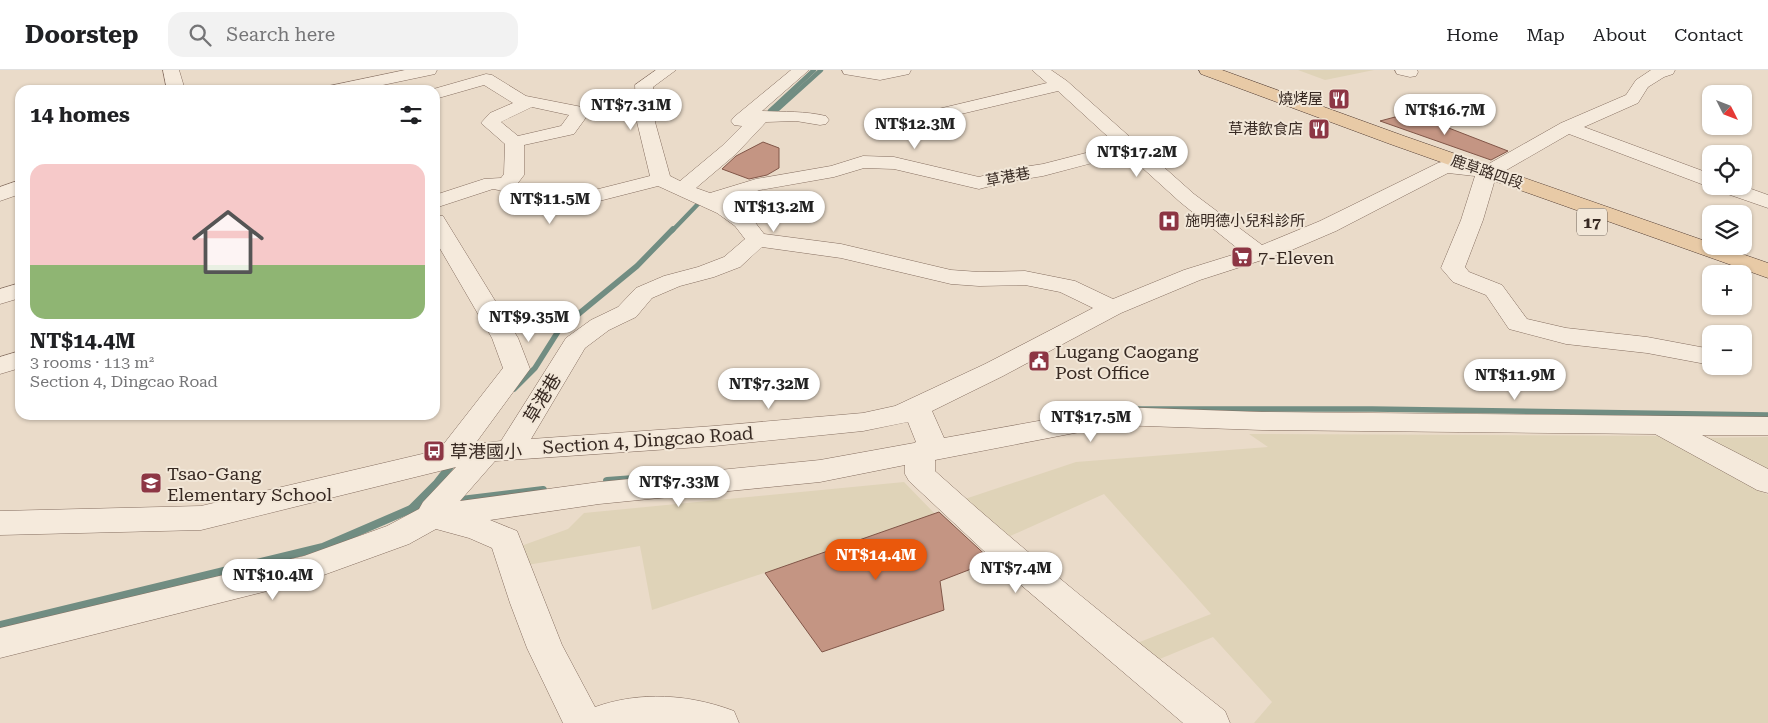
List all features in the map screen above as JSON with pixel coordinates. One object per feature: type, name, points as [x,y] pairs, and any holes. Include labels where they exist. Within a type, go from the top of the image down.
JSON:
[{"type":"main road","name":"鹿草路四段","points":[[1190,70],[1446,167]]},
{"type":"main road","name":"鹿草路四段","points":[[1207,70],[1485,176],[1626,234],[1714,265]]},
{"type":"main road","name":"鹿草路四段","points":[[1485,176],[1768,271]]},
{"type":"main road","points":[[1752,278],[1768,283]]},
{"type":"street","points":[[171,70],[175,85]]},
{"type":"street","points":[[385,85],[429,70]]},
{"type":"street","points":[[661,179],[646,122],[644,85],[668,70]]},
{"type":"street","points":[[682,190],[729,150],[756,115],[801,70]]},
{"type":"street","points":[[850,70],[880,75],[903,70]]},
{"type":"street","points":[[1040,70],[1061,85],[1186,198],[1259,254]]},
{"type":"street","points":[[1667,70],[1658,73],[1642,84],[1632,99],[1568,127],[1485,176],[1472,220],[1458,249],[1453,268],[1461,277],[1494,290],[1518,324],[1566,336],[1647,345],[1702,355]]},
{"type":"street","points":[[440,93],[486,79],[521,100],[581,112],[567,130],[515,142]]},
{"type":"street","points":[[944,113],[1061,85]]},
{"type":"street","points":[[515,142],[490,123],[496,117],[532,101]]},
{"type":"street","points":[[716,138],[756,115],[796,116],[820,120]]},
{"type":"street","points":[[1568,127],[1656,159],[1702,178]]},
{"type":"street","points":[[506,184],[514,175],[515,142]]},
{"type":"street","name":"草港巷","points":[[711,200],[756,185],[834,171],[863,162],[894,163],[979,183],[1043,170],[1129,148]]},
{"type":"street","points":[[1446,167],[1485,176]]},
{"type":"street","name":"Section 4, Dingcao Road","points":[[0,523],[201,518],[351,484],[449,458],[499,451],[714,436],[863,422],[902,414],[994,370],[1112,308],[1192,275],[1259,254],[1328,226],[1446,167]]},
{"type":"street","points":[[440,200],[491,183],[506,184],[548,208],[661,179],[682,190],[711,200],[738,217],[758,240],[841,251],[951,277],[979,279],[1025,278],[1066,286],[1112,308]]},
{"type":"street","points":[[0,195],[15,188]]},
{"type":"street","points":[[1748,195],[1768,202]]},
{"type":"street","points":[[440,229],[505,338],[517,369],[449,458]]},
{"type":"street","name":"草港巷","points":[[431,517],[434,510],[499,451],[575,343],[600,325],[627,312],[644,293],[672,281],[706,272],[732,262],[758,240]]},
{"type":"street","points":[[0,297],[15,292]]},
{"type":"street","points":[[0,366],[15,361]]},
{"type":"street","points":[[916,408],[932,445],[920,454]]},
{"type":"street","points":[[0,643],[307,568],[398,535],[431,517],[599,493],[820,471],[920,454],[1116,416],[1262,421],[1768,426]]},
{"type":"street","points":[[1657,424],[1768,482]]},
{"type":"street","points":[[920,454],[920,474],[973,525],[1055,596],[1211,723]]},
{"type":"street","points":[[431,517],[477,528],[506,540],[527,604],[545,648],[583,723]]},
{"type":"street","points":[[598,723],[628,715],[676,713],[720,723]]},
{"type":"shaded area","points":[[1298,70],[1374,70],[1325,80]]},
{"type":"shaded area","points":[[1249,434],[1660,436],[1768,495],[1768,723],[1254,723],[1272,702],[1213,637],[1150,663],[1127,647],[1211,614],[1104,494],[1008,537],[959,501],[1076,462],[1268,447]]},
{"type":"shaded area","points":[[1768,437],[1768,473],[1702,438]]},
{"type":"shaded area","points":[[904,482],[937,516],[652,610],[640,546],[527,565],[521,546],[568,529],[584,513]]},
{"type":"building","points":[[1410,113],[1508,151],[1491,160],[1380,121]]},
{"type":"building","points":[[763,142],[779,148],[779,168],[767,175],[749,179],[722,169],[736,156]]},
{"type":"building","points":[[939,512],[992,561],[940,581],[944,610],[822,652],[765,573]]},
{"type":"waterway","points":[[770,111],[814,70]]},
{"type":"waterway","points":[[770,116],[821,70]]},
{"type":"waterway","points":[[672,231],[698,204]]},
{"type":"waterway","points":[[514,389],[535,368],[559,330],[637,266],[673,229]]},
{"type":"waterway","points":[[1137,409],[1372,409],[1768,415]]},
{"type":"waterway","points":[[412,508],[437,483],[452,464]]},
{"type":"waterway","points":[[607,481],[634,479]]},
{"type":"waterway","points":[[453,501],[543,490]]},
{"type":"waterway","points":[[0,625],[323,547],[411,509],[426,506]]},
{"type":"place","name":"燒烤屋","points":[[1339,99]]},
{"type":"place","name":"草港飲食店","points":[[1319,129]]},
{"type":"place","name":"施明德小兒科診所","points":[[1169,221]]},
{"type":"place","name":"7-Eleven","points":[[1242,257]]},
{"type":"place","name":"Lugang Caogang Post Office","points":[[1039,361]]},
{"type":"place","name":"草港國小","points":[[434,451]]},
{"type":"place","name":"Tsao-Gang Elementary School","points":[[151,483]]}]
